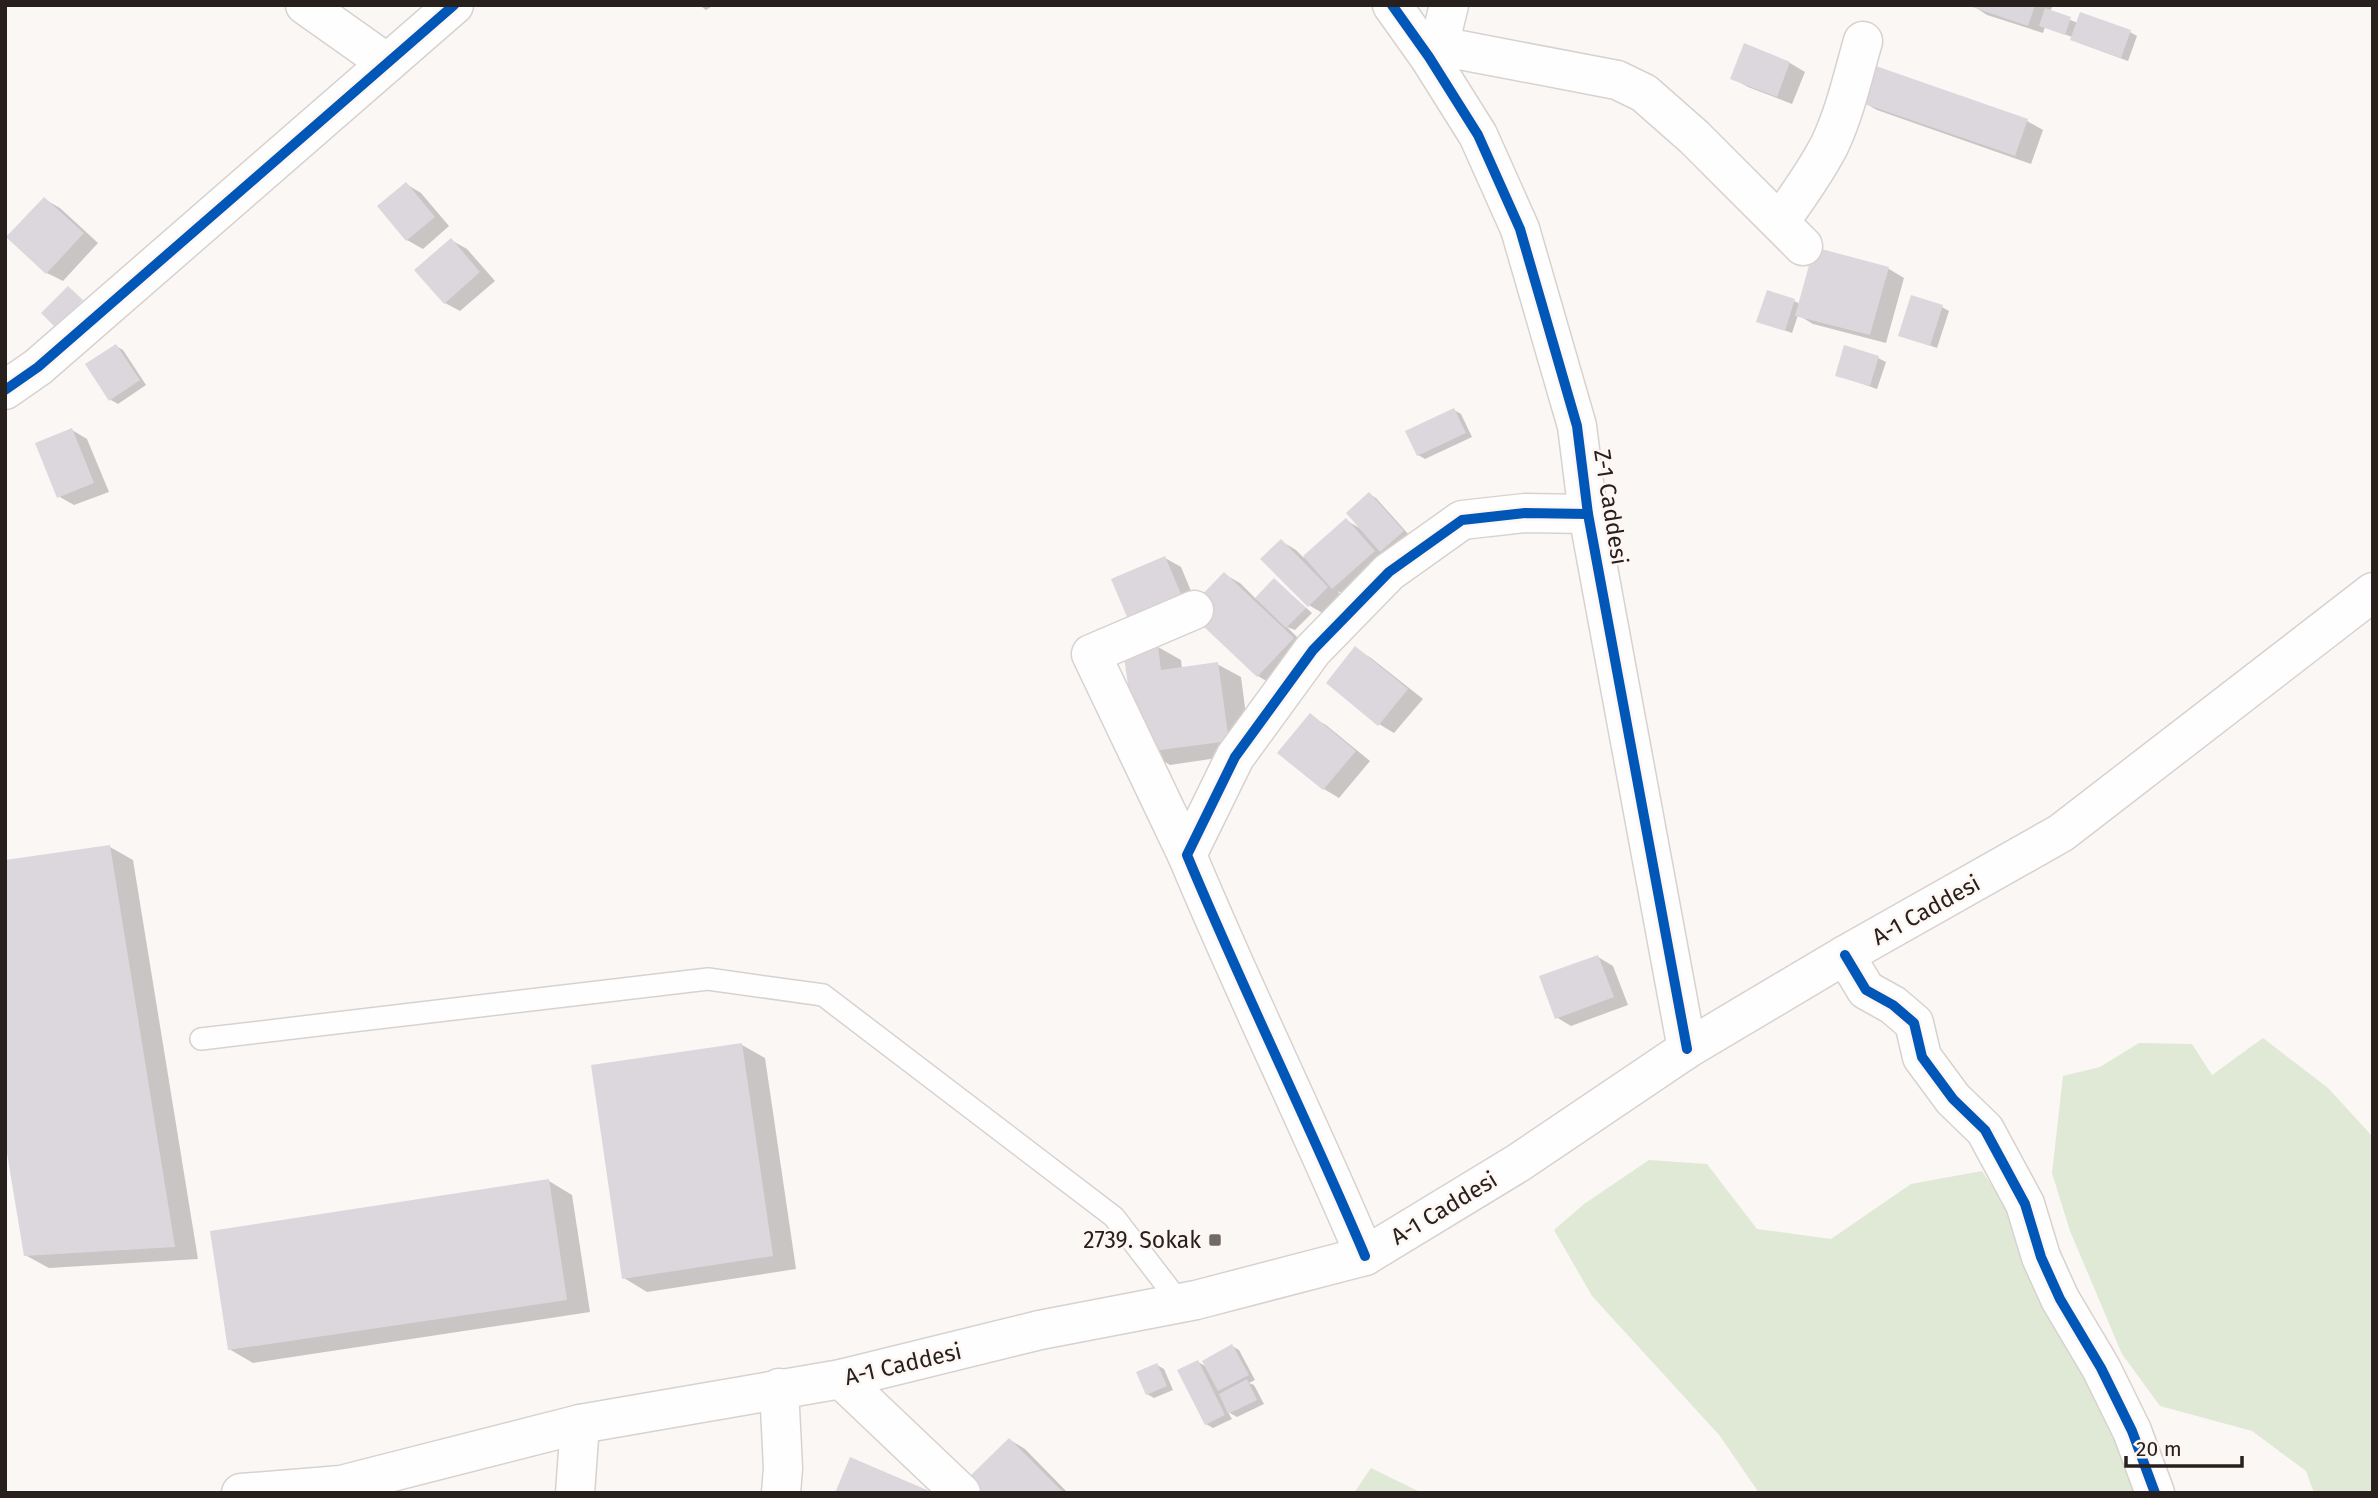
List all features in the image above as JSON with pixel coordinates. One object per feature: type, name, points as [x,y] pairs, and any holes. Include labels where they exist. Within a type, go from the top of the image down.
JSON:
[{"type":"street","points":[[305,5],[387,64]]},
{"type":"street","points":[[5,390],[38,367],[454,5]]},
{"type":"street","name":"Z-1 Caddesi","points":[[1392,5],[1434,52],[1478,135],[1520,229],[1577,426],[1588,514],[1687,1049]]},
{"type":"street","points":[[1449,5],[1434,52],[1617,80],[1644,93],[1694,137],[1791,234],[1809,181],[1830,144],[1863,41]]},
{"type":"street","points":[[1187,855],[1235,757],[1313,650],[1389,572],[1462,520],[1525,513],[1588,514]]},
{"type":"street","name":"A-1 Caddesi","points":[[241,1493],[341,1485],[580,1424],[841,1379],[1040,1330],[1180,1303],[1365,1256],[1518,1163],[1687,1049],[1845,955],[2061,833],[2373,593]]},
{"type":"street","points":[[1194,610],[1091,654],[1187,855],[1225,948],[1365,1256]]},
{"type":"street","points":[[1845,955],[1866,990],[1893,1005],[1914,1023],[1922,1057],[1953,1098],[1985,1130],[2025,1204],[2041,1257],[2060,1299],[2101,1368],[2132,1431],[2155,1493]]},
{"type":"street","points":[[841,1379],[961,1493]]},
{"type":"street","points":[[779,1388],[783,1468],[781,1493]]},
{"type":"street","points":[[575,1493],[580,1424]]},
{"type":"lane","points":[[201,1040],[708,978],[823,995],[1114,1217],[1180,1303]]},
{"type":"green space","points":[[2263,1038],[2328,1088],[2373,1137],[2373,1493],[2314,1493],[2306,1471],[2252,1431],[2160,1406],[2122,1354],[2070,1231],[2052,1173],[2063,1076],[2100,1067],[2139,1043],[2192,1044],[2212,1075]]},
{"type":"green space","points":[[1649,1160],[1707,1164],[1757,1229],[1831,1239],[1911,1184],[1982,1171],[2021,1229],[2137,1478],[2134,1493],[1759,1493],[1720,1436],[1592,1296],[1554,1230],[1584,1204]]},
{"type":"green space","points":[[1371,1468],[1422,1493],[1354,1493]]},
{"type":"building","points":[[1966,5],[2035,5],[2028,26]]},
{"type":"building","points":[[2045,8],[2071,17],[2065,35],[2039,26]]},
{"type":"building","points":[[2080,12],[2131,30],[2121,58],[2070,40]]},
{"type":"building","points":[[1744,43],[1790,62],[1777,97],[1730,79]]},
{"type":"building","points":[[1873,65],[2028,119],[2015,156],[1859,102]]},
{"type":"building","points":[[406,182],[435,217],[406,241],[377,206]]},
{"type":"building","points":[[44,197],[84,233],[46,274],[6,237]]},
{"type":"building","points":[[451,238],[480,272],[444,304],[414,270]]},
{"type":"building","points":[[1814,247],[1889,267],[1870,335],[1795,316]]},
{"type":"building","points":[[68,286],[83,300],[56,328],[41,313]]},
{"type":"building","points":[[1767,290],[1795,299],[1785,331],[1756,322]]},
{"type":"building","points":[[1911,295],[1943,305],[1930,346],[1898,336]]},
{"type":"building","points":[[116,344],[140,380],[109,401],[85,364]]},
{"type":"building","points":[[1844,345],[1879,356],[1870,386],[1835,376]]},
{"type":"building","points":[[1454,408],[1466,433],[1417,456],[1405,431]]},
{"type":"building","points":[[72,428],[94,483],[57,498],[35,443]]},
{"type":"building","points":[[1369,492],[1404,531],[1380,552],[1346,513]]},
{"type":"building","points":[[1346,518],[1375,551],[1332,589],[1303,556]]},
{"type":"building","points":[[1281,539],[1328,587],[1308,607],[1260,559]]},
{"type":"building","points":[[1165,556],[1181,594],[1127,617],[1111,579]]},
{"type":"building","points":[[1224,572],[1294,638],[1257,677],[1202,625],[1212,614],[1197,600]]},
{"type":"building","points":[[1274,578],[1306,608],[1286,628],[1255,598]]},
{"type":"building","points":[[1158,645],[1161,670],[1218,662],[1229,741],[1145,752],[1133,720],[1123,650]]},
{"type":"building","points":[[1355,646],[1408,689],[1378,726],[1326,683]]},
{"type":"building","points":[[1310,713],[1356,751],[1323,790],[1277,753]]},
{"type":"building","points":[[110,845],[175,1247],[24,1256],[5,1141],[5,860]]},
{"type":"building","points":[[1598,955],[1614,997],[1555,1019],[1539,976]]},
{"type":"building","points":[[742,1043],[773,1256],[622,1279],[591,1065]]},
{"type":"building","points":[[549,1179],[567,1300],[228,1350],[210,1231]]},
{"type":"building","points":[[1232,1344],[1249,1375],[1218,1391],[1202,1361]]},
{"type":"building","points":[[1198,1360],[1225,1415],[1205,1425],[1177,1370]]},
{"type":"building","points":[[1157,1363],[1167,1386],[1146,1395],[1136,1372]]},
{"type":"building","points":[[1247,1379],[1257,1400],[1228,1414],[1219,1394]]},
{"type":"building","points":[[1009,1438],[1064,1493],[983,1493],[968,1478]]},
{"type":"building","points":[[850,1457],[934,1493],[835,1493]]},
{"type":"cycle path","points":[[5,390],[38,367],[454,5]]},
{"type":"cycle path","points":[[1392,5],[1429,57],[1478,135],[1520,229],[1577,426],[1588,514],[1687,1049]]},
{"type":"cycle path","points":[[1365,1256],[1187,855],[1235,757],[1313,650],[1389,572],[1462,520],[1525,513],[1588,514]]},
{"type":"cycle path","points":[[1845,955],[1866,990],[1893,1005],[1914,1023],[1922,1057],[1953,1099],[1985,1130],[2025,1204],[2041,1257],[2060,1299],[2101,1368],[2132,1431],[2155,1493]]},
{"type":"place","name":"2739. Sokak","points":[[1215,1240]]}]
